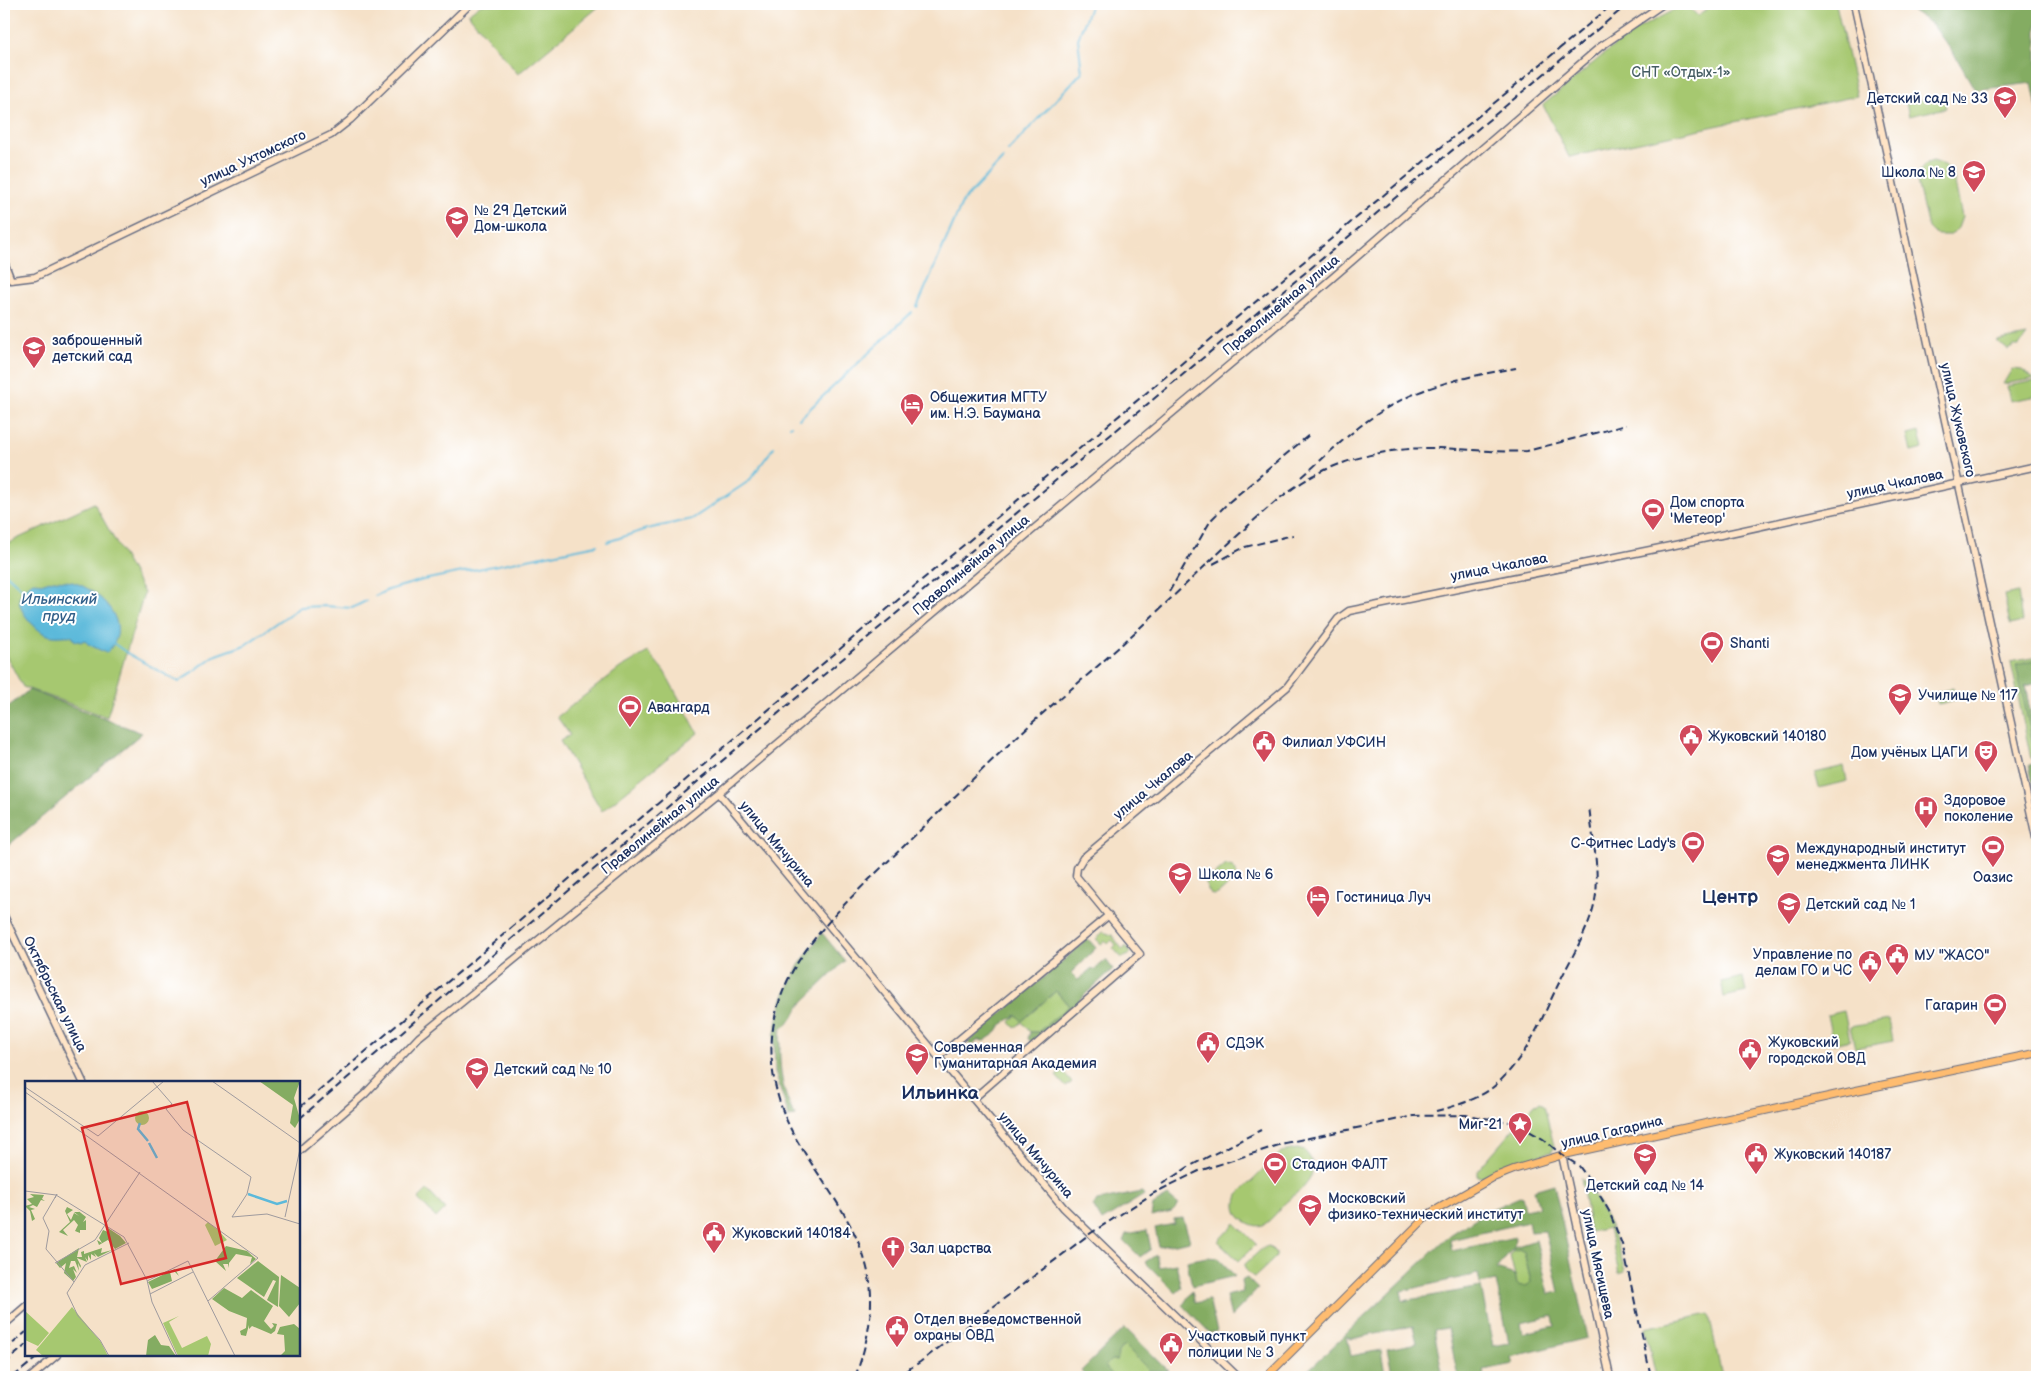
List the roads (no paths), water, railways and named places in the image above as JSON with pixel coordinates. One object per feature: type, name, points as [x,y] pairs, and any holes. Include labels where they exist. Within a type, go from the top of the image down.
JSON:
[{"type":"main road","name":"улица Ухтомского","points":[[4,262],[11,280],[35,277],[331,135],[350,120],[470,4]]},
{"type":"main road","name":"Праволинейная улица","points":[[300,1150],[365,1094],[419,1037],[719,793],[1309,298],[1600,47],[1663,4]]},
{"type":"main road","name":"улица Жуковского","points":[[1854,4],[2037,842]]},
{"type":"main road","name":"улица Чкалова","points":[[1109,915],[1076,876],[1077,868],[1083,858],[1287,688],[1338,619],[1349,611],[1675,545],[2037,466]]},
{"type":"main road","name":"улица Мичурина","points":[[719,793],[1064,1208],[1238,1377]]},
{"type":"main road","points":[[938,1057],[1109,915],[1140,954],[973,1100]]},
{"type":"main road","name":"Октябрьская улица","points":[[4,916],[83,1081]]},
{"type":"main road","name":"улица Гагарина","points":[[1266,1377],[1429,1214],[1492,1178],[1562,1155],[2037,1053]]},
{"type":"main road","name":"улица Мясищева","points":[[1562,1155],[1610,1377]]},
{"type":"main road","points":[[4,1325],[25,1307]]},
{"type":"main road","points":[[32,1377],[56,1356]]},
{"type":"water","name":"Ильинский пруд","points":[[53,580],[72,582],[83,586],[94,593],[111,610],[116,621],[117,632],[114,643],[106,653],[84,640],[81,642],[74,640],[72,636],[45,634],[27,618],[19,601],[22,592],[33,582],[44,583]]},
{"type":"waterway","points":[[1008,151],[1082,72],[1078,39],[1091,4]]},
{"type":"waterway","points":[[917,307],[963,201],[1003,159]]},
{"type":"waterway","points":[[799,419],[912,312]]},
{"type":"waterway","points":[[607,542],[647,529],[692,519],[749,481],[774,447]]},
{"type":"waterway","points":[[375,596],[388,590],[423,580],[597,545]]},
{"type":"waterway","points":[[4,572],[24,590]]},
{"type":"waterway","points":[[113,643],[179,682],[214,656],[245,645],[300,607],[352,608],[366,601]]},
{"type":"railway","points":[[300,1107],[905,594],[1613,4]]},
{"type":"railway","points":[[300,1118],[911,601],[1628,4]]},
{"type":"railway","points":[[1302,477],[1361,426],[1397,402],[1413,394],[1447,383],[1481,374],[1516,368]]},
{"type":"railway","points":[[855,1377],[866,1343],[870,1319],[871,1295],[866,1263],[859,1243],[840,1207],[789,1125],[779,1101],[773,1076],[771,1050],[777,1009],[791,973],[807,948],[862,886],[1041,714],[1126,641],[1256,518],[1299,484],[1336,465],[1379,453],[1424,448],[1505,452],[1527,451],[1626,425]]},
{"type":"railway","points":[[1169,592],[1211,520],[1229,502],[1309,435]]},
{"type":"railway","points":[[1213,564],[1245,547],[1293,535]]},
{"type":"railway","points":[[1436,1111],[1465,1102],[1492,1088],[1506,1075],[1530,1042],[1580,941],[1594,906],[1597,872],[1589,806]]},
{"type":"railway","points":[[896,1377],[920,1362],[1091,1233],[1154,1193],[1199,1171],[1285,1143],[1414,1116],[1466,1115],[1515,1123],[1543,1139],[1579,1166],[1596,1189],[1609,1211],[1623,1247],[1651,1377]]},
{"type":"railway","points":[[1162,1184],[1190,1166],[1261,1130]]},
{"type":"railway","points":[[4,1351],[25,1333]]},
{"type":"railway","points":[[4,1364],[25,1346]]},
{"type":"railway","points":[[13,1377],[39,1356]]},
{"type":"place","name":"Детский сад № 33","points":[[2005,119]]},
{"type":"place","name":"Школа № 8","points":[[1974,193]]},
{"type":"place","name":"№ 29 Детский Дом-школа","points":[[457,239]]},
{"type":"place","name":"заброшенный детский сад","points":[[34,369]]},
{"type":"place","name":"Общежития МГТУ им. Н.Э. Баумана","points":[[912,426]]},
{"type":"place","name":"Дом спорта 'Метеор'","points":[[1653,531]]},
{"type":"place","name":"Shanti","points":[[1712,664]]},
{"type":"place","name":"Училище № 117","points":[[1900,716]]},
{"type":"place","name":"Авангард","points":[[630,728]]},
{"type":"place","name":"Жуковский 140180","points":[[1691,757]]},
{"type":"place","name":"Филиал УФСИН","points":[[1264,763]]},
{"type":"place","name":"Дом учёных ЦАГИ","points":[[1986,773]]},
{"type":"place","name":"Здоровое поколение","points":[[1926,829]]},
{"type":"place","name":"С-Фитнес Lady's","points":[[1693,864]]},
{"type":"place","name":"Оазис","points":[[1993,868]]},
{"type":"place","name":"Международный институт менеджмента ЛИНК","points":[[1778,877]]},
{"type":"place","name":"Школа № 6","points":[[1180,895]]},
{"type":"place","name":"Гостиница Луч","points":[[1318,918]]},
{"type":"place","name":"Детский сад № 1","points":[[1789,925]]},
{"type":"place","name":"МУ \"ЖАСО\"","points":[[1897,976]]},
{"type":"place","name":"Управление по делам ГО и ЧС","points":[[1870,983]]},
{"type":"place","name":"Гагарин","points":[[1995,1026]]},
{"type":"place","name":"СДЭК","points":[[1208,1064]]},
{"type":"place","name":"Жуковский городской ОВД","points":[[1750,1071]]},
{"type":"place","name":"Современная Гуманитарная Академия","points":[[917,1076]]},
{"type":"place","name":"Детский сад № 10","points":[[477,1090]]},
{"type":"place","name":"Миг-21","points":[[1520,1145]]},
{"type":"place","name":"Жуковский 140187","points":[[1756,1175]]},
{"type":"place","name":"Детский сад № 14","points":[[1645,1176]]},
{"type":"place","name":"Стадион ФАЛТ","points":[[1275,1185]]},
{"type":"place","name":"Московский физико-технический институт","points":[[1310,1227]]},
{"type":"place","name":"Жуковский 140184","points":[[714,1254]]},
{"type":"place","name":"Зал царства","points":[[893,1269]]},
{"type":"place","name":"Отдел вневедомственной охраны ОВД","points":[[897,1348]]},
{"type":"place","name":"Участковый пункт полиции № 3","points":[[1171,1365]]},
{"type":"district","name":"Центр","points":[[1730,897]]},
{"type":"district","name":"Ильинка","points":[[940,1093]]},
{"type":"park label","name":"СНТ «Отдых-1»","points":[[1681,72]]}]
